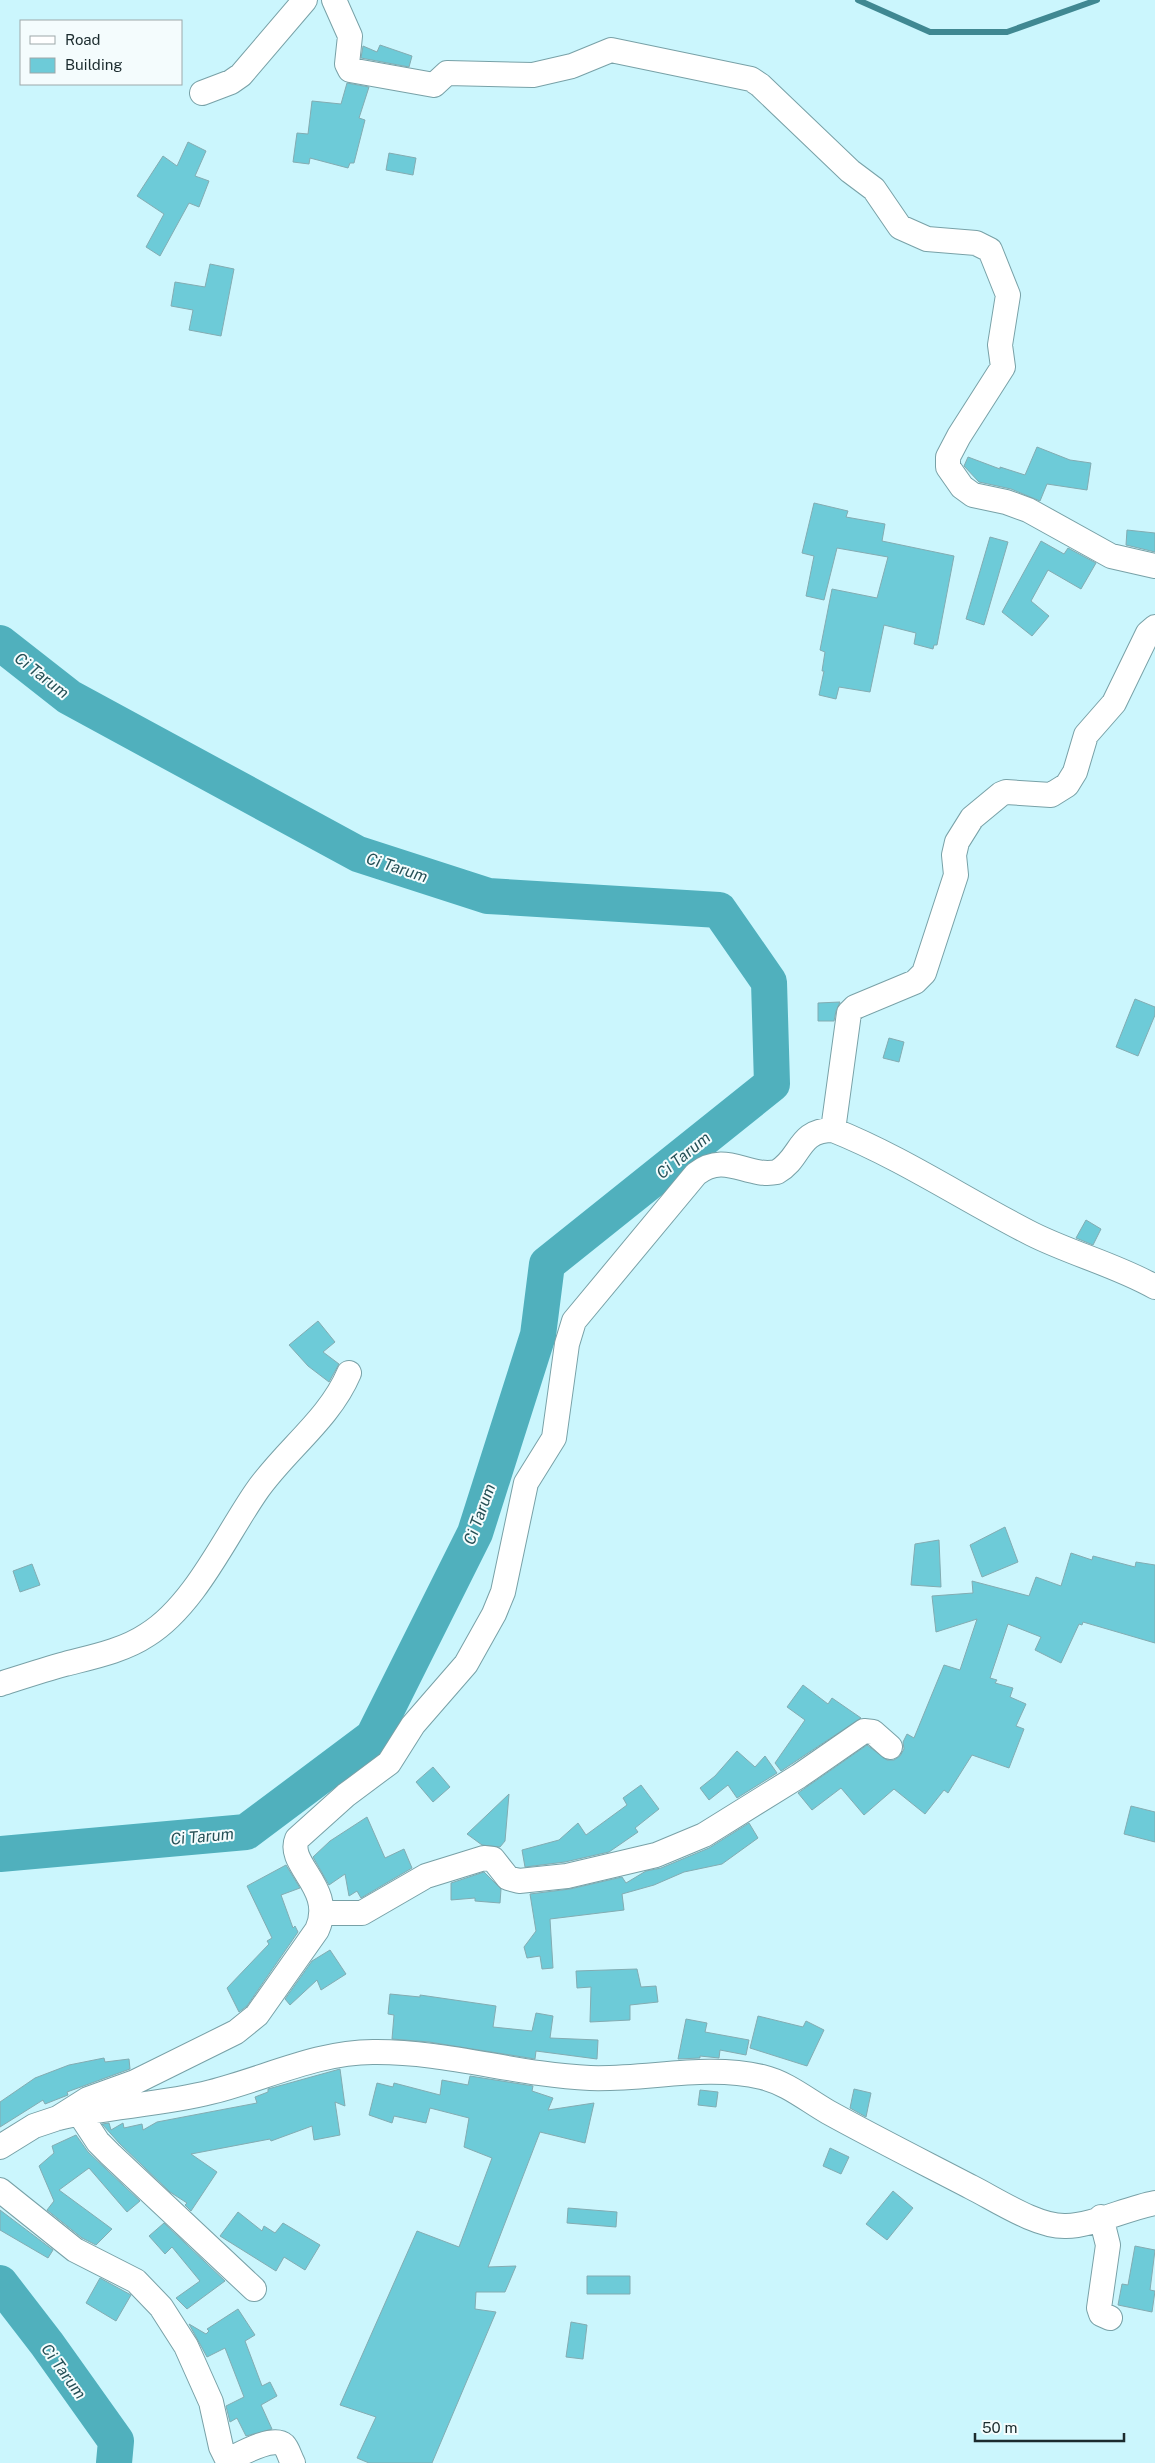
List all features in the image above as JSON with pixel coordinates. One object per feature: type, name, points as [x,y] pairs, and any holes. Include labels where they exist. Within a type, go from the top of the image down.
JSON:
[{"type":"street","points":[[202,93],[231,82],[241,75],[305,0]]},
{"type":"street","points":[[334,0],[350,36],[347,64],[350,70],[434,85],[447,74],[519,76],[559,70],[610,50],[739,75],[756,81],[850,172],[874,189],[900,227],[928,238],[987,246],[994,254],[1008,295],[1000,345],[1003,367],[958,436],[948,457],[948,467],[962,487],[972,495],[1006,502],[1028,510],[1111,556],[1155,566]]},
{"type":"street","points":[[833,1130],[849,1013],[855,1007],[915,982],[924,973],[956,875],[955,848],[960,834],[972,818],[992,799],[1001,794],[1012,792],[1050,795],[1067,785],[1075,772],[1086,735],[1114,703],[1148,633],[1155,627]]},
{"type":"street","points":[[68,2115],[88,2099],[135,2082],[211,2047],[249,2023],[257,2015],[317,1930],[322,1914],[319,1895],[299,1859],[296,1842],[346,1795],[389,1763],[413,1724],[466,1664],[494,1614],[503,1592],[526,1483],[554,1438],[566,1344],[574,1321],[579,1312],[703,1168],[720,1164],[777,1172],[786,1165],[809,1135],[823,1130],[833,1130],[914,1167],[996,1216],[1035,1236],[1155,1286]]},
{"type":"street","points":[[0,1684],[126,1646],[146,1636],[168,1621],[181,1606],[256,1492],[278,1464],[330,1408],[349,1373]]},
{"type":"street","points":[[322,1914],[362,1913],[426,1876],[484,1858],[494,1859],[508,1878],[519,1881],[567,1876],[656,1855],[704,1835],[799,1776],[864,1732],[873,1732],[890,1747]]},
{"type":"street","points":[[0,2146],[34,2126],[68,2115],[211,2092],[332,2056],[368,2052],[435,2057],[520,2071],[577,2077],[606,2078],[700,2072],[743,2074],[765,2078],[787,2086],[826,2110],[905,2153],[1021,2212],[1045,2222],[1068,2226],[1155,2203]]},
{"type":"street","points":[[68,2115],[254,2290]]},
{"type":"street","points":[[0,2190],[74,2250],[136,2281],[161,2307],[190,2354],[210,2402],[221,2447],[228,2461],[269,2442],[277,2442],[284,2445],[293,2463]]},
{"type":"street","points":[[1102,2217],[1108,2245],[1099,2308],[1101,2314],[1110,2318]]},
{"type":"building","points":[[380,45],[412,56],[409,67],[361,58],[363,46],[377,52]]},
{"type":"building","points":[[347,83],[369,87],[359,118],[365,120],[354,163],[350,163],[348,168],[310,158],[309,164],[293,162],[297,133],[308,134],[312,101],[341,104]]},
{"type":"building","points":[[188,142],[206,151],[195,176],[209,181],[199,207],[189,203],[160,256],[146,247],[164,214],[137,196],[163,156],[177,166]]},
{"type":"building","points":[[389,153],[416,158],[413,175],[386,170]]},
{"type":"building","points":[[210,264],[234,269],[221,336],[189,330],[193,310],[171,306],[175,282],[205,287]]},
{"type":"building","points":[[1037,447],[1070,460],[1091,463],[1087,490],[1047,484],[1040,501],[1011,489],[979,482],[964,466],[968,457],[1000,469],[1000,467],[1025,475]]},
{"type":"building","points":[[814,503],[848,511],[846,517],[885,524],[882,541],[954,556],[937,645],[934,645],[933,649],[914,644],[916,633],[884,625],[870,692],[839,687],[836,699],[819,695],[824,671],[822,671],[825,652],[820,650],[832,589],[877,598],[888,557],[837,548],[824,600],[806,596],[814,556],[802,553]]},
{"type":"building","points":[[1127,530],[1155,533],[1155,552],[1126,545]]},
{"type":"building","points":[[990,537],[1008,542],[984,625],[966,619]]},
{"type":"building","points":[[1041,541],[1064,554],[1068,548],[1096,563],[1081,589],[1048,570],[1031,601],[1049,616],[1032,636],[1002,612]]},
{"type":"building","points":[[1135,999],[1155,1007],[1155,1015],[1138,1056],[1116,1047]]},
{"type":"building","points":[[840,1002],[834,1021],[818,1021],[818,1003]]},
{"type":"building","points":[[889,1038],[904,1042],[899,1062],[883,1058]]},
{"type":"building","points":[[1086,1220],[1101,1229],[1093,1245],[1076,1238]]},
{"type":"building","points":[[318,1321],[335,1342],[323,1352],[339,1364],[329,1382],[308,1366],[289,1345]]},
{"type":"building","points":[[1005,1527],[1018,1562],[982,1577],[970,1545]]},
{"type":"building","points":[[939,1540],[941,1587],[911,1585],[915,1544]]},
{"type":"building","points":[[1071,1553],[1092,1560],[1093,1556],[1135,1567],[1136,1562],[1155,1565],[1155,1643],[1083,1622],[1082,1625],[1079,1624],[1061,1663],[1035,1650],[1041,1637],[1008,1624],[990,1678],[997,1680],[995,1683],[1013,1688],[1010,1697],[1026,1704],[1016,1726],[1024,1729],[1009,1768],[972,1755],[948,1793],[944,1790],[925,1814],[894,1789],[864,1815],[841,1788],[812,1810],[798,1793],[867,1745],[887,1760],[894,1760],[900,1756],[904,1749],[903,1742],[907,1734],[914,1738],[944,1665],[960,1670],[977,1619],[936,1632],[932,1596],[973,1593],[972,1581],[1029,1596],[1036,1577],[1061,1586]]},
{"type":"building","points":[[32,1564],[40,1585],[20,1592],[13,1571]]},
{"type":"building","points":[[803,1685],[828,1704],[832,1698],[861,1718],[781,1771],[775,1763],[805,1720],[787,1707]]},
{"type":"building","points":[[737,1751],[755,1767],[765,1756],[777,1773],[737,1798],[728,1785],[709,1800],[700,1788],[715,1776]]},
{"type":"building","points":[[433,1767],[450,1787],[433,1802],[416,1782]]},
{"type":"building","points":[[641,1785],[659,1809],[635,1828],[638,1832],[609,1852],[565,1862],[525,1867],[522,1850],[559,1840],[578,1823],[586,1835],[627,1805],[623,1798]]},
{"type":"building","points":[[509,1794],[505,1841],[500,1847],[482,1845],[467,1834]]},
{"type":"building","points":[[1131,1806],[1155,1812],[1155,1842],[1124,1834]]},
{"type":"building","points":[[367,1817],[385,1858],[404,1849],[412,1868],[361,1898],[357,1891],[349,1896],[345,1874],[329,1885],[313,1857],[330,1841]]},
{"type":"building","points":[[749,1823],[758,1838],[722,1864],[684,1872],[654,1885],[622,1894],[624,1910],[550,1919],[553,1968],[542,1969],[540,1956],[527,1958],[524,1947],[536,1931],[530,1894],[570,1889],[622,1877],[626,1883],[646,1871],[661,1868],[709,1848]]},
{"type":"building","points":[[286,1865],[300,1888],[281,1895],[293,1928],[295,1926],[298,1932],[247,2006],[239,2012],[227,1988],[269,1944],[267,1941],[272,1938],[247,1886]]},
{"type":"building","points":[[484,1872],[501,1889],[500,1903],[475,1901],[475,1898],[451,1900],[451,1883]]},
{"type":"building","points":[[330,1950],[346,1974],[321,1990],[317,1980],[290,2005],[285,1999],[312,1961]]},
{"type":"building","points":[[637,1969],[641,1987],[656,1986],[658,2002],[630,2005],[630,2020],[590,2022],[591,1987],[577,1988],[576,1971]]},
{"type":"building","points":[[390,1994],[420,1997],[420,1995],[496,2006],[493,2027],[532,2031],[536,2013],[553,2016],[550,2038],[598,2040],[597,2059],[536,2051],[535,2059],[429,2042],[392,2039],[394,2015],[388,2014]]},
{"type":"building","points":[[758,2016],[803,2027],[806,2021],[824,2030],[807,2066],[750,2048]]},
{"type":"building","points":[[686,2019],[707,2023],[705,2032],[749,2040],[746,2055],[720,2050],[719,2058],[700,2056],[700,2058],[678,2059]]},
{"type":"building","points":[[104,2058],[105,2062],[129,2059],[130,2069],[67,2092],[68,2095],[45,2104],[43,2100],[0,2127],[0,2102],[35,2078],[69,2065]]},
{"type":"building","points":[[340,2069],[345,2106],[335,2102],[340,2135],[314,2140],[312,2126],[271,2141],[270,2139],[191,2154],[217,2172],[191,2211],[185,2205],[187,2203],[170,2192],[102,2124],[109,2123],[111,2130],[123,2123],[124,2128],[142,2124],[143,2130],[157,2122],[257,2103],[255,2097],[268,2092],[268,2089]]},
{"type":"building","points":[[470,2076],[533,2086],[532,2091],[553,2098],[548,2110],[594,2103],[585,2143],[540,2132],[488,2267],[516,2266],[505,2292],[476,2292],[475,2309],[496,2312],[432,2463],[369,2463],[357,2458],[376,2417],[340,2405],[417,2231],[459,2247],[492,2158],[464,2147],[469,2118],[430,2108],[426,2123],[394,2116],[392,2123],[369,2115],[377,2083],[393,2087],[394,2083],[440,2095],[442,2080],[468,2085]]},
{"type":"building","points":[[854,2089],[871,2093],[866,2117],[850,2108]]},
{"type":"building","points":[[700,2090],[718,2092],[716,2107],[698,2105]]},
{"type":"building","points":[[76,2135],[88,2152],[140,2201],[127,2212],[89,2168],[59,2190],[112,2229],[96,2245],[82,2238],[47,2210],[54,2201],[39,2166],[54,2153],[52,2146]]},
{"type":"building","points":[[830,2148],[849,2157],[841,2174],[823,2166]]},
{"type":"building","points":[[893,2191],[913,2208],[887,2240],[866,2224]]},
{"type":"building","points":[[568,2208],[617,2212],[616,2227],[567,2223]]},
{"type":"building","points":[[0,2210],[53,2250],[48,2258],[0,2230]]},
{"type":"building","points":[[238,2212],[262,2231],[264,2226],[275,2233],[283,2223],[320,2245],[305,2270],[284,2257],[276,2271],[220,2236]]},
{"type":"building","points":[[164,2223],[225,2281],[187,2309],[176,2298],[200,2281],[172,2247],[165,2254],[149,2236]]},
{"type":"building","points":[[1135,2246],[1155,2250],[1150,2290],[1155,2291],[1152,2312],[1118,2305],[1122,2284],[1128,2285]]},
{"type":"building","points":[[587,2276],[630,2276],[630,2294],[587,2294]]},
{"type":"building","points":[[100,2278],[131,2295],[116,2321],[86,2303]]},
{"type":"building","points":[[238,2309],[255,2335],[245,2341],[262,2386],[270,2382],[277,2396],[261,2405],[272,2429],[246,2436],[237,2418],[230,2422],[226,2406],[244,2397],[225,2348],[207,2357],[189,2324],[206,2334],[209,2331],[207,2329]]},
{"type":"building","points":[[571,2322],[587,2325],[583,2359],[566,2357]]},
{"type":"waterway","points":[[858,0],[930,32],[1007,32],[1097,0]]},
{"type":"waterway","name":"Ci Tarum","points":[[0,643],[69,697],[358,854],[488,896],[719,910],[769,982],[772,1084],[547,1264],[538,1335],[475,1533],[373,1737],[246,1832],[0,1854]]},
{"type":"waterway","name":"Ci Tarum","points":[[0,2283],[47,2344],[116,2441],[114,2463]]}]
